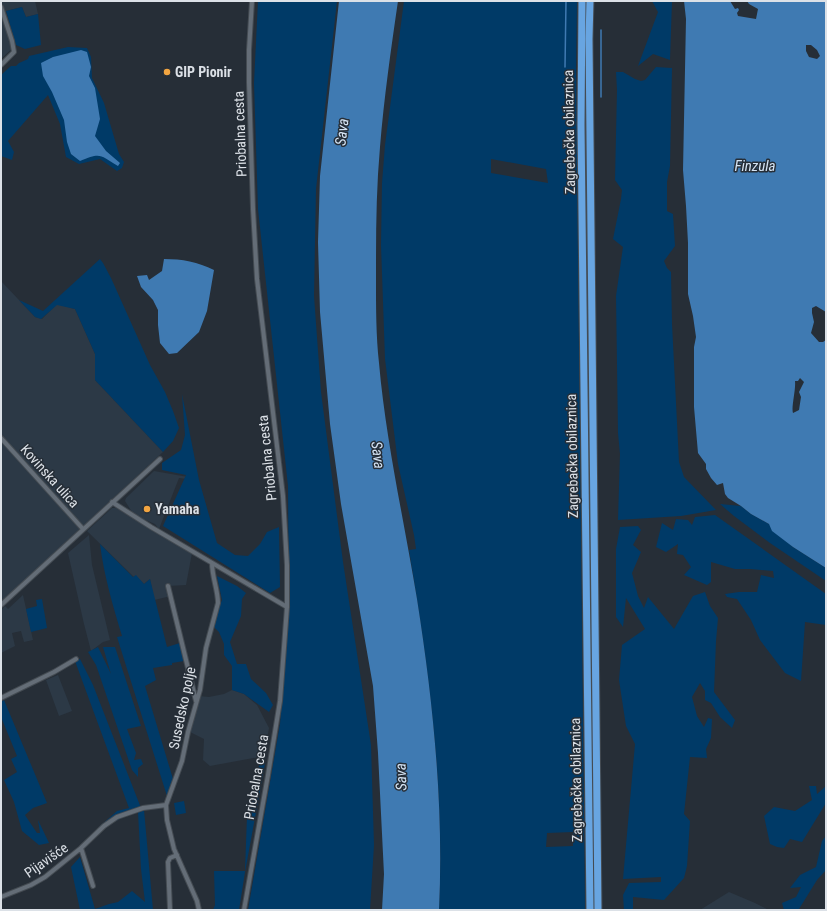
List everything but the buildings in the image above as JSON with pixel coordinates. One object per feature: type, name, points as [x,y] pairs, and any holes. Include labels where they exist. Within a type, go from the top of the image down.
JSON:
[{"type":"highway","name":"Zagrebačka obilaznica","points":[[582,1],[581,126],[590,910]]},
{"type":"highway","name":"Zagrebačka obilaznica","points":[[590,1],[589,63],[598,910]]},
{"type":"street","name":"Priobalna cesta","points":[[244,910],[280,701],[287,607],[287,565],[282,496],[257,279],[253,209],[249,70],[252,1]]},
{"type":"street","points":[[1,7],[14,52],[1,65]]},
{"type":"street","name":"Kovinska ulica","points":[[1,438],[83,529]]},
{"type":"street","points":[[1,605],[160,459]]},
{"type":"street","points":[[112,502],[287,607]]},
{"type":"street","name":"Susedsko polje","points":[[199,910],[197,901],[170,835],[166,805],[179,770],[200,690],[206,648],[218,603],[212,572],[212,563]]},
{"type":"street","points":[[168,586],[196,702]]},
{"type":"street","points":[[1,698],[54,672],[76,659]]},
{"type":"street","name":"Pijavišće","points":[[1,897],[45,877],[81,848],[104,826],[117,817],[143,808],[166,805]]},
{"type":"street","name":"Pijavišće","points":[[81,848],[93,886]]},
{"type":"street","points":[[170,910],[168,862],[170,858],[177,855]]},
{"type":"shaded area","points":[[1,1],[35,1],[38,14],[26,17],[22,7],[2,12],[16,45],[1,59]]},
{"type":"shaded area","points":[[258,1],[337,1],[316,189],[314,296],[321,392],[343,562],[371,745],[374,845],[370,910],[248,910],[280,724],[289,612],[288,486],[258,209],[254,83]]},
{"type":"shaded area","points":[[404,1],[577,1],[576,70],[585,910],[439,910],[440,819],[434,729],[423,639],[409,550],[416,549],[398,464],[385,359],[381,245],[382,183],[385,145]],"holes":[[[491,159],[546,169],[548,183],[491,173]],[[573,832],[573,846],[546,847],[547,833]]]},
{"type":"shaded area","points":[[652,1],[672,1],[670,60],[653,54],[638,66],[658,12]]},
{"type":"shaded area","points":[[22,7],[26,17],[38,14],[41,45],[25,49],[16,45],[6,11]]},
{"type":"shaded area","points":[[68,47],[87,48],[91,57],[92,78],[104,103],[119,154],[124,162],[122,168],[117,171],[100,159],[79,164],[66,157],[60,124],[48,95],[8,141],[14,152],[12,160],[1,156],[1,75],[11,66],[16,66],[28,59],[29,56]]},
{"type":"shaded area","points":[[656,67],[672,68],[670,166],[667,182],[667,211],[673,214],[675,246],[664,261],[667,268],[671,272],[679,462],[684,477],[716,510],[681,516],[618,520],[620,454],[618,433],[616,296],[623,247],[613,239],[622,190],[615,180],[616,72],[623,72],[641,81],[645,80]]},
{"type":"shaded area","points":[[100,259],[111,278],[150,365],[165,392],[179,428],[173,441],[163,452],[95,380],[95,354],[75,309],[57,305],[41,319],[35,317],[19,300],[43,311]]},
{"type":"shaded area","points":[[1,281],[35,317],[42,319],[57,304],[75,309],[95,354],[95,380],[163,452],[1,602]]},
{"type":"shaded area","points":[[182,394],[199,480],[217,543],[235,555],[248,556],[260,544],[267,532],[279,527],[280,587],[270,593],[163,526],[186,475],[162,470],[162,463],[181,450],[185,435]]},
{"type":"shaded area","points":[[154,471],[188,477],[188,479],[179,478],[159,529],[155,524],[132,512],[125,501],[126,498]]},
{"type":"shaded area","points":[[720,504],[741,506],[751,514],[769,524],[793,547],[826,568],[826,581],[770,543]]},
{"type":"shaded area","points":[[112,508],[116,508],[192,553],[186,585],[168,586],[171,596],[154,600],[150,579],[144,584],[136,576],[134,577],[87,531]]},
{"type":"shaded area","points":[[715,515],[826,594],[826,625],[805,622],[801,681],[785,673],[760,640],[751,620],[737,599],[727,597],[725,594],[757,592],[761,575],[774,578],[773,571],[735,569],[711,562],[711,582],[707,585],[684,575],[691,567],[683,555],[677,554],[678,544],[666,552],[656,547],[662,523],[673,530],[676,519],[688,520],[692,525],[695,517]]},
{"type":"shaded area","points":[[638,526],[641,530],[633,545],[641,552],[632,573],[638,596],[644,608],[648,597],[674,629],[693,596],[705,592],[710,606],[718,618],[714,692],[735,720],[732,728],[720,717],[711,703],[705,700],[705,691],[700,683],[692,697],[697,716],[704,727],[708,718],[712,719],[711,738],[706,749],[707,758],[690,757],[684,814],[690,821],[687,866],[684,878],[664,900],[633,897],[633,910],[624,910],[623,895],[629,883],[661,882],[661,877],[623,879],[635,744],[626,726],[619,680],[622,645],[645,629],[626,598],[623,627],[616,617],[616,549],[620,527]]},
{"type":"shaded area","points":[[89,535],[92,565],[110,640],[103,642],[91,651],[68,553]]},
{"type":"shaded area","points":[[100,544],[133,577],[136,575],[144,584],[150,579],[167,647],[180,643],[184,661],[172,663],[172,665],[153,668],[156,680],[145,686],[173,779],[167,796],[117,637],[122,636],[106,579]]},
{"type":"shaded area","points":[[217,576],[237,586],[246,593],[242,599],[241,616],[230,642],[237,664],[246,664],[251,679],[266,693],[273,705],[269,712],[244,694],[232,690],[232,666],[224,655],[224,644],[219,632],[212,625],[222,600]]},
{"type":"shaded area","points":[[23,595],[33,640],[24,642],[21,631],[12,633],[15,646],[1,653],[1,610],[5,606],[8,609]]},
{"type":"shaded area","points":[[42,599],[47,628],[31,632],[26,609],[37,606],[36,600]]},
{"type":"shaded area","points":[[98,647],[111,674],[103,647],[115,647],[141,726],[127,729],[136,753],[134,760],[141,759],[143,764],[138,768],[138,777],[132,770],[96,665],[88,652]]},
{"type":"shaded area","points":[[80,659],[93,685],[141,808],[110,824],[98,833],[99,827],[117,811],[129,808],[75,661]]},
{"type":"shaded area","points":[[58,675],[72,711],[59,716],[46,680]]},
{"type":"shaded area","points":[[232,690],[244,694],[257,705],[269,728],[264,756],[210,766],[203,760],[204,739],[190,732],[199,696],[209,697],[224,694]]},
{"type":"shaded area","points":[[4,700],[47,803],[33,808],[25,815],[37,833],[40,833],[38,820],[49,843],[39,845],[22,831],[14,802],[4,780],[17,772],[11,759],[17,756],[1,717],[1,702]]},
{"type":"shaded area","points":[[264,756],[265,763],[239,910],[213,910],[215,905],[214,871],[245,871],[247,816],[254,776]]},
{"type":"shaded area","points":[[809,786],[816,786],[817,794],[826,786],[826,803],[802,842],[790,839],[784,848],[770,844],[764,816],[774,807],[795,811],[812,800]]},
{"type":"shaded area","points":[[184,801],[186,813],[176,815],[174,803]]},
{"type":"shaded area","points":[[144,810],[153,910],[80,910],[71,867],[80,857],[95,909],[118,902],[132,891],[145,902],[141,869],[138,812]]},
{"type":"shaded area","points":[[826,836],[826,870],[817,880],[799,909],[784,910],[782,903],[796,897],[801,887],[790,888],[800,875],[816,867],[822,841]]},
{"type":"shaded area","points":[[729,892],[755,903],[769,910],[700,910]]},
{"type":"water","name":"Sava","points":[[339,1],[398,1],[390,55],[379,164],[376,230],[377,332],[386,422],[417,599],[428,676],[436,754],[440,832],[439,910],[382,910],[384,874],[373,686],[341,504],[330,424],[320,312],[318,242],[320,176]]},
{"type":"water","name":"Finzula","points":[[684,1],[730,1],[735,9],[738,8],[738,16],[756,19],[758,9],[749,4],[747,1],[826,1],[826,312],[816,306],[812,308],[814,322],[811,333],[819,342],[826,340],[826,568],[793,547],[772,531],[769,524],[728,498],[725,494],[723,483],[717,485],[711,478],[706,469],[706,464],[698,453],[694,407],[694,347],[696,337],[688,294],[688,243],[683,170],[686,19]],"holes":[[[806,45],[811,45],[817,50],[820,56],[817,59],[809,57],[806,51]],[[800,378],[804,382],[799,392],[801,397],[799,410],[793,413],[795,381],[798,381]]]},
{"type":"water","points":[[81,50],[87,52],[91,67],[89,76],[95,88],[100,119],[95,136],[106,151],[120,163],[118,166],[104,157],[92,156],[80,161],[71,154],[67,142],[64,120],[52,92],[43,76],[41,63],[53,57]]},
{"type":"water","points":[[164,259],[190,262],[214,270],[207,311],[199,332],[177,353],[169,354],[160,343],[158,310],[153,300],[141,287],[137,276],[147,275],[149,280],[162,271]]},
{"type":"waterway","points":[[565,67],[566,1]]},
{"type":"waterway","points":[[601,30],[601,97]]},
{"type":"place","name":"GIP Pionir","points":[[167,72]]},
{"type":"place","name":"Yamaha","points":[[147,509]]}]
